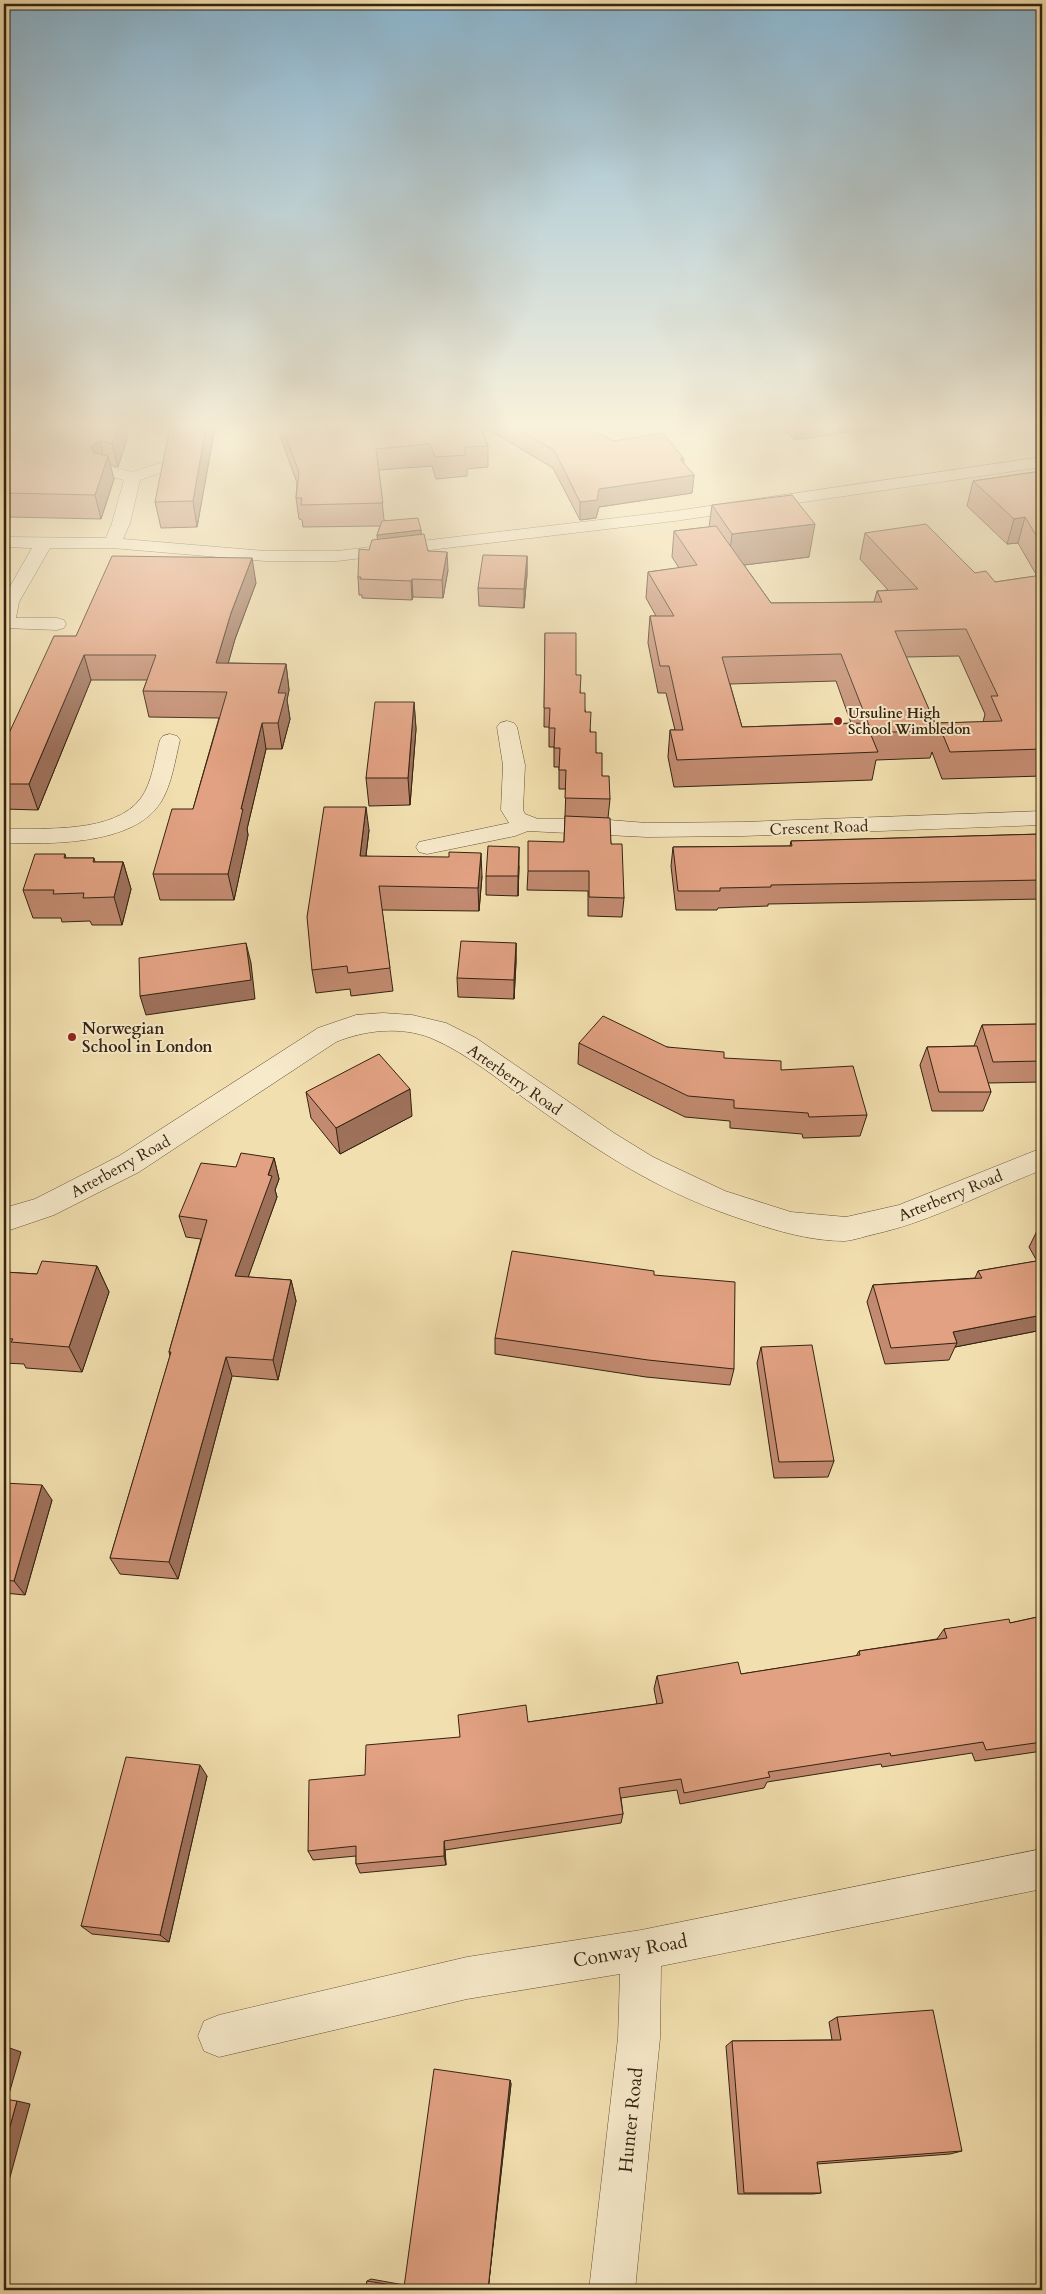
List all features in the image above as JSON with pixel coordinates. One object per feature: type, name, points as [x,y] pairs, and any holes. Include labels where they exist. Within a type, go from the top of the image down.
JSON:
[{"type":"street","points":[[112,543],[116,534]]},
{"type":"street","points":[[4,542],[112,543],[265,556],[302,557],[372,554],[528,534]]},
{"type":"street","points":[[44,542],[10,602],[5,624],[57,624]]},
{"type":"street","points":[[507,727],[514,765],[512,810],[516,818],[526,822]]},
{"type":"street","points":[[4,836],[58,837],[108,827],[141,812],[152,801],[170,740]]},
{"type":"street","name":"Crescent Road","points":[[526,822],[535,826],[596,826],[647,830],[743,830],[1042,818]]},
{"type":"street","points":[[428,847],[514,829],[526,822]]},
{"type":"street","name":"Arterberry Road","points":[[4,1220],[44,1207],[129,1164],[327,1034],[356,1024],[383,1022],[412,1024],[436,1030],[467,1045],[604,1141],[643,1165],[716,1200],[791,1224],[846,1229],[904,1216],[1042,1159]]},
{"type":"street","name":"Conway Road","points":[[219,2036],[467,1978],[641,1950],[1042,1869]]},
{"type":"street","name":"Hunter Road","points":[[612,2290],[639,2038],[641,1950]]},
{"type":"building","points":[[424,534],[428,551],[447,552],[442,580],[360,579],[361,577],[358,577],[359,549],[369,550],[372,540]]},
{"type":"building","points":[[676,534],[722,534],[771,603],[882,602],[877,591],[918,589],[866,534],[936,534],[975,573],[986,571],[995,582],[1042,575],[1042,749],[950,752],[938,723],[1002,721],[991,696],[998,696],[966,629],[895,631],[938,730],[872,733],[841,654],[722,657],[742,727],[866,723],[878,752],[677,760],[670,730],[683,730],[669,666],[660,666],[650,616],[674,616],[648,572],[697,565]]},
{"type":"building","points":[[1035,534],[1042,534],[1042,545]]},
{"type":"building","points":[[483,555],[527,556],[524,589],[478,588]]},
{"type":"building","points":[[112,556],[252,558],[231,613],[216,663],[286,664],[278,693],[286,693],[278,723],[262,723],[241,809],[243,809],[228,874],[153,874],[172,809],[193,809],[227,692],[143,691],[156,655],[84,655],[29,784],[4,784],[4,744],[54,636],[76,636]]},
{"type":"building","points":[[545,633],[576,633],[576,675],[581,675],[580,693],[585,693],[585,712],[591,712],[590,732],[596,732],[596,753],[602,753],[602,776],[609,776],[610,799],[565,798],[566,770],[559,770],[560,748],[554,748],[555,728],[549,728],[550,708],[544,708]]},
{"type":"building","points":[[375,702],[414,702],[408,778],[366,778]]},
{"type":"building","points":[[324,807],[366,807],[360,856],[449,857],[449,852],[481,853],[478,888],[379,886],[390,968],[348,973],[347,966],[312,970],[307,917]]},
{"type":"building","points":[[565,816],[610,818],[611,844],[622,844],[624,898],[589,897],[589,871],[528,871],[528,841],[564,842]]},
{"type":"building","points":[[1042,834],[1042,880],[771,885],[771,887],[720,888],[720,891],[678,891],[673,847],[792,846],[791,841]]},
{"type":"building","points":[[488,846],[519,847],[518,876],[486,876]]},
{"type":"building","points":[[35,854],[65,854],[64,858],[94,858],[93,862],[123,862],[114,897],[83,898],[84,893],[53,894],[54,890],[23,890]]},
{"type":"building","points":[[461,941],[516,943],[514,980],[457,978]]},
{"type":"building","points":[[246,943],[251,980],[140,996],[139,958]]},
{"type":"building","points":[[603,1016],[667,1047],[724,1052],[724,1058],[781,1061],[781,1070],[853,1066],[867,1115],[809,1117],[808,1113],[734,1108],[734,1100],[688,1096],[579,1043]]},
{"type":"building","points":[[1042,1024],[1042,1061],[993,1062],[982,1025]]},
{"type":"building","points":[[977,1046],[991,1092],[939,1092],[927,1047]]},
{"type":"building","points":[[379,1054],[410,1089],[336,1128],[306,1092]]},
{"type":"building","points":[[241,1153],[274,1158],[268,1175],[272,1176],[235,1276],[291,1280],[273,1360],[226,1357],[169,1562],[110,1558],[171,1352],[169,1352],[207,1220],[179,1216],[201,1163],[236,1167]]},
{"type":"building","points":[[1042,1228],[1042,1236],[1038,1229]]},
{"type":"building","points":[[512,1251],[654,1271],[654,1275],[735,1282],[734,1369],[648,1360],[495,1338]]},
{"type":"building","points":[[1042,1260],[1042,1315],[953,1332],[957,1343],[891,1348],[873,1285],[982,1278],[978,1271]]},
{"type":"building","points":[[42,1261],[97,1266],[69,1347],[11,1342],[13,1339],[4,1338],[4,1272],[37,1274]]},
{"type":"building","points":[[812,1345],[834,1461],[779,1462],[761,1347]]},
{"type":"building","points":[[4,1483],[42,1485],[14,1581],[4,1580]]},
{"type":"building","points":[[1042,1616],[1042,1742],[986,1750],[983,1742],[891,1756],[890,1753],[768,1772],[770,1777],[684,1793],[681,1779],[619,1788],[623,1814],[444,1841],[444,1856],[356,1864],[356,1846],[308,1851],[309,1780],[365,1775],[366,1745],[460,1737],[458,1715],[526,1705],[528,1722],[663,1703],[657,1676],[738,1662],[741,1674],[860,1655],[859,1651],[947,1638],[944,1629],[1009,1619],[1010,1623]]},
{"type":"building","points":[[126,1757],[200,1765],[160,1935],[81,1926]]},
{"type":"building","points":[[933,2010],[962,2151],[817,2162],[821,2193],[744,2193],[732,2041],[841,2040],[837,2017]]},
{"type":"building","points":[[4,2046],[7,2047],[4,2059]]},
{"type":"building","points":[[434,2069],[510,2080],[488,2290],[365,2290],[367,2281],[404,2287]]},
{"type":"building","points":[[4,2099],[17,2101],[4,2148]]},
{"type":"place","name":"Ursuline High School Wimbledon","points":[[838,721]]},
{"type":"place","name":"Norwegian School in London","points":[[72,1037]]}]
